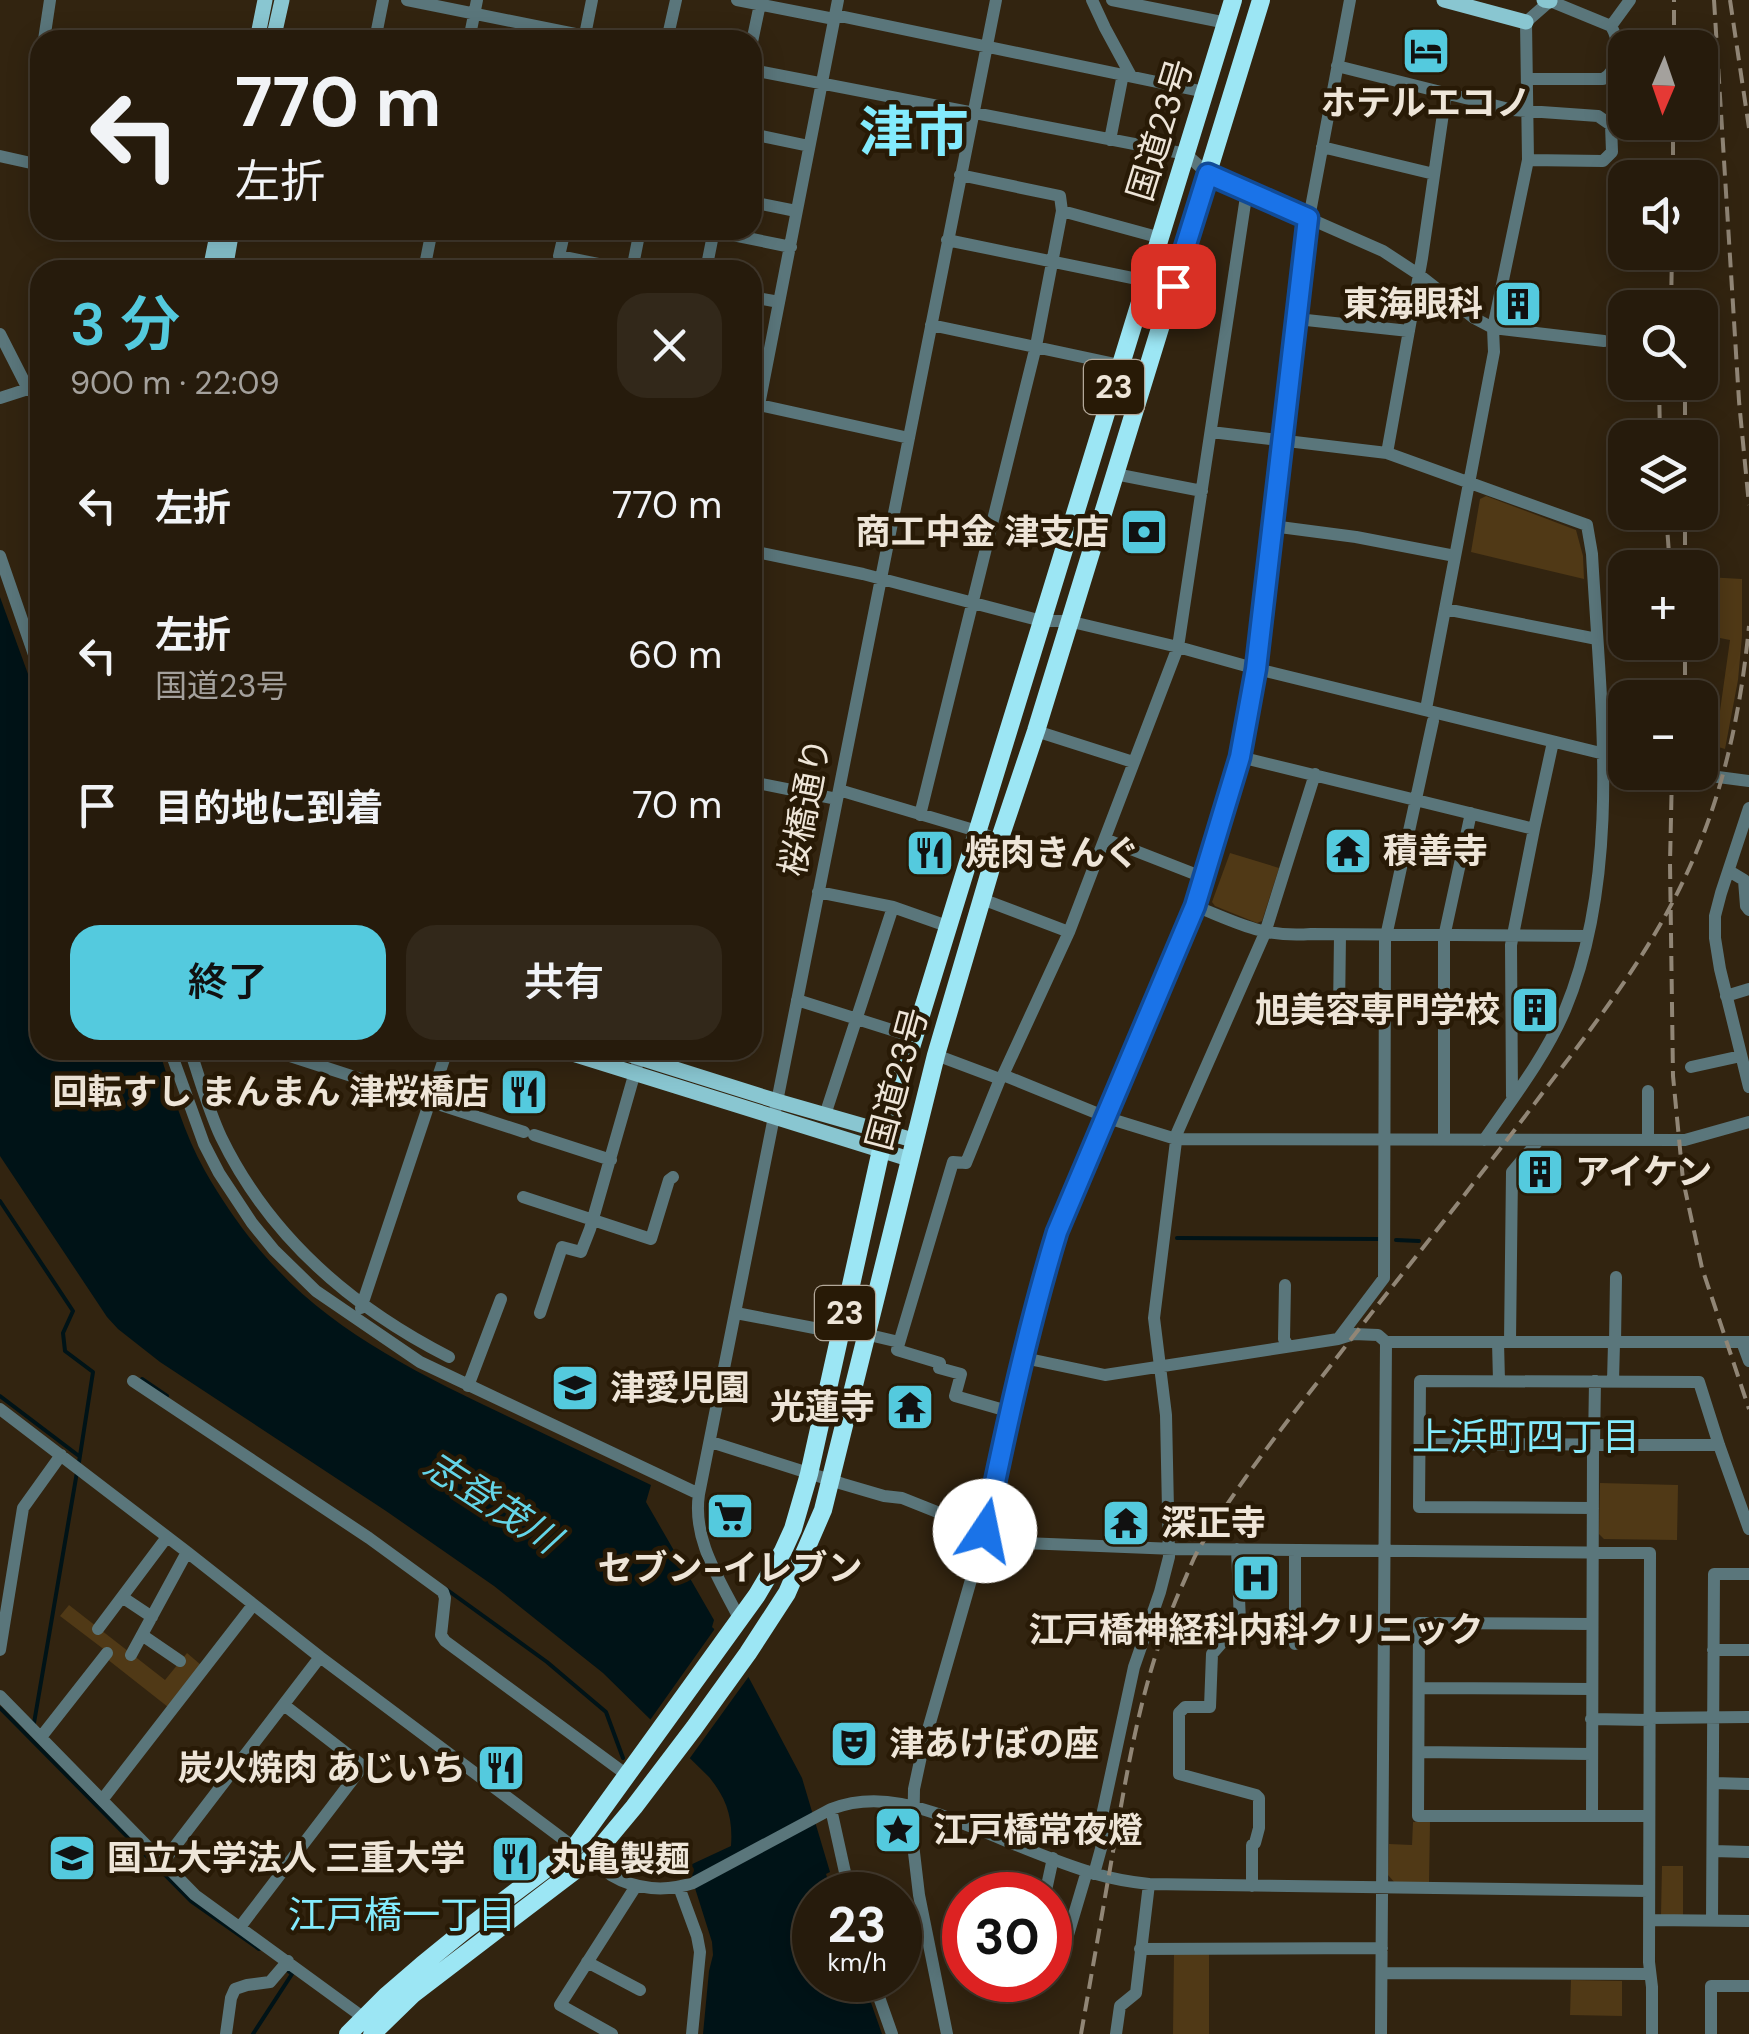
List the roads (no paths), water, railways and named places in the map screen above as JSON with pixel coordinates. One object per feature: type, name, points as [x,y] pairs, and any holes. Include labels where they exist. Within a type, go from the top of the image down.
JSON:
[{"type":"highway","name":"国道23号","points":[[583,1853],[614,1794],[736,1626],[793,1529],[809,1474],[883,1142],[1233,0]]},
{"type":"highway","name":"国道23号","points":[[348,2034],[368,2026],[413,1994],[634,1807],[748,1653],[793,1580],[823,1510],[936,1054],[1260,0]]},
{"type":"main road","points":[[259,30],[266,0]]},
{"type":"main road","points":[[277,30],[282,0]]},
{"type":"main road","points":[[1444,0],[1526,22]]},
{"type":"main road","points":[[611,1060],[825,1115],[883,1142]]},
{"type":"main road","points":[[630,1060],[774,1118],[911,1150]]},
{"type":"street","points":[[46,30],[50,0]]},
{"type":"street","points":[[378,30],[383,0]]},
{"type":"street","points":[[406,0],[476,7],[556,30]]},
{"type":"street","points":[[586,30],[592,0]]},
{"type":"street","points":[[670,30],[676,0]]},
{"type":"street","points":[[737,0],[1205,92]]},
{"type":"street","points":[[762,382],[838,0]]},
{"type":"street","name":"桜橋通り","points":[[736,1626],[702,1542],[697,1511],[699,1494],[996,0]]},
{"type":"street","points":[[1092,0],[1127,75],[1110,140]]},
{"type":"street","points":[[1112,0],[1227,22]]},
{"type":"street","points":[[948,2034],[913,1844],[913,1805],[924,1747],[985,1531],[1044,1272],[1057,1232],[1195,906],[1240,757],[1256,669],[1308,218],[1350,0]]},
{"type":"street","points":[[1584,16],[1585,0]]},
{"type":"street","points":[[1612,26],[1630,0]]},
{"type":"street","points":[[1338,1339],[1384,1278],[1386,935],[1415,800],[1445,609],[1494,352],[1494,328],[1528,160],[1526,22],[1547,1],[1612,26],[1617,64],[1613,73],[1603,79],[1527,79]]},
{"type":"street","points":[[755,30],[760,4]]},
{"type":"street","points":[[1337,66],[1514,110],[1598,116],[1612,125],[1612,152],[1603,161],[1528,160]]},
{"type":"street","points":[[762,72],[1186,154],[1208,174],[1383,251],[1474,318],[1494,328],[1604,341]]},
{"type":"street","points":[[1386,453],[1446,93]]},
{"type":"street","points":[[762,136],[809,146]]},
{"type":"street","points":[[1322,147],[1434,174]]},
{"type":"street","points":[[0,156],[30,163]]},
{"type":"street","points":[[920,815],[1036,346],[1062,211],[1060,196],[960,175]]},
{"type":"street","points":[[1011,1412],[955,1396],[961,1374],[939,1368],[940,1362],[897,1350],[953,1162],[966,1163],[1001,1077],[1069,932],[1178,647],[1247,190]]},
{"type":"street","points":[[762,204],[796,210]]},
{"type":"street","points":[[1062,211],[1160,238]]},
{"type":"street","points":[[563,240],[560,256],[580,260]]},
{"type":"street","points":[[756,240],[791,248]]},
{"type":"street","points":[[947,240],[1148,281]]},
{"type":"street","points":[[762,299],[780,302]]},
{"type":"street","points":[[1297,319],[1409,331]]},
{"type":"street","points":[[931,325],[1120,365]]},
{"type":"street","points":[[0,334],[30,383]]},
{"type":"street","points":[[0,398],[30,391]]},
{"type":"street","points":[[762,410],[909,438]]},
{"type":"street","points":[[1211,432],[1386,453],[1587,525],[1603,754],[1602,835],[1587,936],[1566,1009],[1551,1040],[1484,1140]]},
{"type":"street","points":[[1115,474],[1202,491]]},
{"type":"street","points":[[1272,526],[1455,556]]},
{"type":"street","points":[[762,554],[973,602],[1042,622],[1068,621],[1178,647],[1430,715],[1608,755]]},
{"type":"street","points":[[0,556],[30,643]]},
{"type":"street","points":[[1445,609],[1597,639]]},
{"type":"street","points":[[1036,731],[1133,762]]},
{"type":"street","points":[[1512,1098],[1511,945],[1553,742]]},
{"type":"street","points":[[1240,757],[1534,829]]},
{"type":"street","points":[[1072,1925],[1102,1845],[1103,1811],[1134,1667],[1169,1558],[1166,1414],[1154,1318],[1176,1139],[1265,934],[1315,774]]},
{"type":"street","points":[[1718,776],[1749,780]]},
{"type":"street","points":[[762,784],[838,795],[977,831],[999,841]]},
{"type":"street","points":[[1749,808],[1715,916],[1726,996],[1749,1087]]},
{"type":"street","points":[[1444,1139],[1444,937],[1471,814]]},
{"type":"street","points":[[1105,839],[1204,878]]},
{"type":"street","points":[[1729,871],[1744,880],[1749,910]]},
{"type":"street","points":[[818,892],[892,907],[948,926]]},
{"type":"street","points":[[982,899],[1069,932]]},
{"type":"street","points":[[1195,906],[1265,934],[1286,936],[1587,936]]},
{"type":"street","points":[[825,1115],[892,907]]},
{"type":"street","points":[[1339,1012],[1340,934]]},
{"type":"street","points":[[1726,996],[1749,990]]},
{"type":"street","points":[[797,1000],[914,1037]]},
{"type":"street","points":[[936,1054],[1176,1139],[1648,1140],[1696,1138],[1749,1122]]},
{"type":"street","points":[[1691,1067],[1741,1056]]},
{"type":"street","points":[[174,1060],[204,1144],[219,1172],[252,1224],[307,1282],[420,1362],[699,1494]]},
{"type":"street","points":[[194,1060],[220,1135],[256,1196],[300,1251],[404,1332],[449,1356]]},
{"type":"street","points":[[302,1060],[611,1160]]},
{"type":"street","points":[[357,1321],[444,1060]]},
{"type":"street","points":[[540,1312],[562,1247],[581,1252],[637,1065]]},
{"type":"street","points":[[1648,1090],[1648,1140]]},
{"type":"street","points":[[1499,1381],[1512,1172],[1540,1140]]},
{"type":"street","points":[[523,1197],[650,1239],[672,1177]]},
{"type":"street","points":[[1613,1381],[1616,1277]]},
{"type":"street","points":[[1285,1285],[1284,1339],[1288,1346]]},
{"type":"street","points":[[468,1386],[501,1299]]},
{"type":"street","points":[[736,1313],[840,1333]]},
{"type":"street","points":[[866,1334],[900,1342]]},
{"type":"street","points":[[1024,1358],[1097,1375],[1354,1334],[1378,1335],[1386,1342],[1745,1342],[1749,1360]]},
{"type":"street","points":[[1381,2034],[1386,1342]]},
{"type":"street","points":[[133,1381],[443,1592],[441,1635],[445,1640],[627,1775]]},
{"type":"street","points":[[1593,1508],[1419,1507],[1420,1381],[1699,1382],[1749,1529]]},
{"type":"street","points":[[1592,1816],[1595,1381]]},
{"type":"street","points":[[0,1409],[611,1876],[636,1886],[658,1889],[686,1885],[831,1809],[846,1803],[888,1801],[913,1805],[1090,1872],[1149,1884],[1649,1891]]},
{"type":"street","points":[[711,1442],[829,1480],[902,1498],[1024,1542],[1168,1548],[1650,1553],[1652,2034]]},
{"type":"street","points":[[1420,1444],[1719,1445]]},
{"type":"street","points":[[0,1650],[23,1508],[61,1455]]},
{"type":"street","points":[[98,1628],[168,1536]]},
{"type":"street","points":[[1238,1549],[1240,1622],[1212,1654],[1210,1707],[1184,1707],[1178,1716],[1179,1774],[1259,1798],[1258,1828],[1252,1844],[1252,1886]]},
{"type":"street","points":[[1296,1550],[1296,1644]]},
{"type":"street","points":[[131,1655],[187,1552]]},
{"type":"street","points":[[1712,1920],[1714,1574],[1749,1574]]},
{"type":"street","points":[[122,1597],[152,1616]]},
{"type":"street","points":[[102,1800],[253,1604]]},
{"type":"street","points":[[1592,1624],[1419,1623],[1418,1816],[1649,1816]]},
{"type":"street","points":[[142,1635],[180,1662]]},
{"type":"street","points":[[1713,1650],[1749,1650]]},
{"type":"street","points":[[41,1737],[108,1653]]},
{"type":"street","points":[[163,1862],[320,1657]]},
{"type":"street","points":[[1419,1688],[1591,1689]]},
{"type":"street","points":[[0,1696],[195,1895],[368,2026]]},
{"type":"street","points":[[240,1927],[363,1766],[284,1705]]},
{"type":"street","points":[[1591,1719],[1749,1717]]},
{"type":"street","points":[[1419,1752],[1592,1754]]},
{"type":"street","points":[[1714,1783],[1749,1784]]},
{"type":"street","points":[[831,1809],[845,1872]]},
{"type":"street","points":[[1713,1852],[1749,1852]]},
{"type":"street","points":[[1050,1872],[1053,1858]]},
{"type":"street","points":[[1116,2034],[1120,2006],[1136,1993],[1149,1884]]},
{"type":"street","points":[[686,1885],[700,1952],[692,2034]]},
{"type":"street","points":[[612,2034],[560,2005],[636,1886]]},
{"type":"street","points":[[1650,1920],[1749,1921]]},
{"type":"street","points":[[1140,1949],[1382,1948]]},
{"type":"street","points":[[588,1962],[640,1990]]},
{"type":"street","points":[[226,2034],[235,1989],[270,1982],[285,1965]]},
{"type":"street","points":[[1382,1973],[1650,1974]]},
{"type":"street","points":[[1711,2034],[1711,1986],[1749,1986]]},
{"type":"street","points":[[881,2002],[892,2034]]},
{"type":"water","name":"志登茂川","points":[[0,597],[30,680],[30,1060],[162,1060],[205,1171],[247,1234],[301,1293],[355,1334],[415,1370],[651,1485],[646,1502],[714,1620],[712,1627],[732,1646],[802,1778],[830,1872],[792,1872],[792,2002],[871,2002],[882,2034],[703,2034],[712,1942],[688,1866],[731,1846],[728,1809],[709,1777],[603,1673],[494,1586],[160,1362],[107,1317],[0,1156]]},
{"type":"waterway","points":[[0,1201],[73,1311],[63,1333],[65,1351],[93,1372],[79,1462]]},
{"type":"waterway","points":[[1177,1238],[1380,1239]]},
{"type":"waterway","points":[[1396,1240],[1419,1241]]},
{"type":"waterway","points":[[142,1379],[167,1396]]},
{"type":"waterway","points":[[0,1396],[79,1456]]},
{"type":"waterway","points":[[34,1723],[77,1472]]},
{"type":"waterway","points":[[446,1589],[547,1662],[606,1712],[623,1758]]},
{"type":"waterway","points":[[0,1708],[191,1901],[259,1949]]},
{"type":"waterway","points":[[253,2034],[292,1974],[287,1970]]},
{"type":"railway","points":[[1674,0],[1674,30]]},
{"type":"railway","points":[[1714,0],[1749,505]]},
{"type":"railway","points":[[1730,0],[1749,128]]},
{"type":"railway","points":[[1673,140],[1673,160]]},
{"type":"railway","points":[[1671,290],[1672,270]]},
{"type":"railway","points":[[1659,400],[1660,420]]},
{"type":"railway","points":[[1685,400],[1685,420]]},
{"type":"railway","points":[[1667,530],[1669,550]]},
{"type":"railway","points":[[1685,530],[1685,550]]},
{"type":"railway","points":[[1081,2034],[1141,1708],[1168,1620],[1194,1557],[1263,1454],[1494,1157],[1623,984],[1657,930],[1687,873],[1711,814],[1735,721],[1749,626]]},
{"type":"railway","points":[[1685,660],[1685,680]]},
{"type":"railway","points":[[1672,790],[1673,1076],[1683,1180],[1702,1268],[1749,1409]]},
{"type":"place","name":"ホテルエコノ","points":[[1426,51]]},
{"type":"place","name":"東海眼科","points":[[1518,304]]},
{"type":"place","name":"商工中金 津支店","points":[[1144,532]]},
{"type":"place","name":"積善寺","points":[[1348,851]]},
{"type":"place","name":"焼肉きんぐ","points":[[930,853]]},
{"type":"place","name":"旭美容専門学校","points":[[1535,1010]]},
{"type":"place","name":"回転すし まんまん 津桜橋店","points":[[524,1092]]},
{"type":"place","name":"アイケン","points":[[1540,1172]]},
{"type":"place","name":"津愛児園","points":[[575,1388]]},
{"type":"place","name":"光蓮寺","points":[[910,1407]]},
{"type":"place","name":"セブン-イレブン","points":[[730,1516]]},
{"type":"place","name":"深正寺","points":[[1126,1523]]},
{"type":"place","name":"江戸橋神経科内科クリニック","points":[[1256,1578]]},
{"type":"place","name":"津あけぼの座","points":[[854,1744]]},
{"type":"place","name":"炭火焼肉 あじいち","points":[[501,1768]]},
{"type":"place","name":"江戸橋常夜燈","points":[[898,1830]]},
{"type":"place","name":"国立大学法人 三重大学","points":[[72,1858]]},
{"type":"place","name":"丸亀製麺","points":[[515,1859]]},
{"type":"district","name":"津市","points":[[914,132]]},
{"type":"district","name":"上浜町四丁目","points":[[1526,1437]]},
{"type":"district","name":"江戸橋一丁目","points":[[402,1915]]}]
